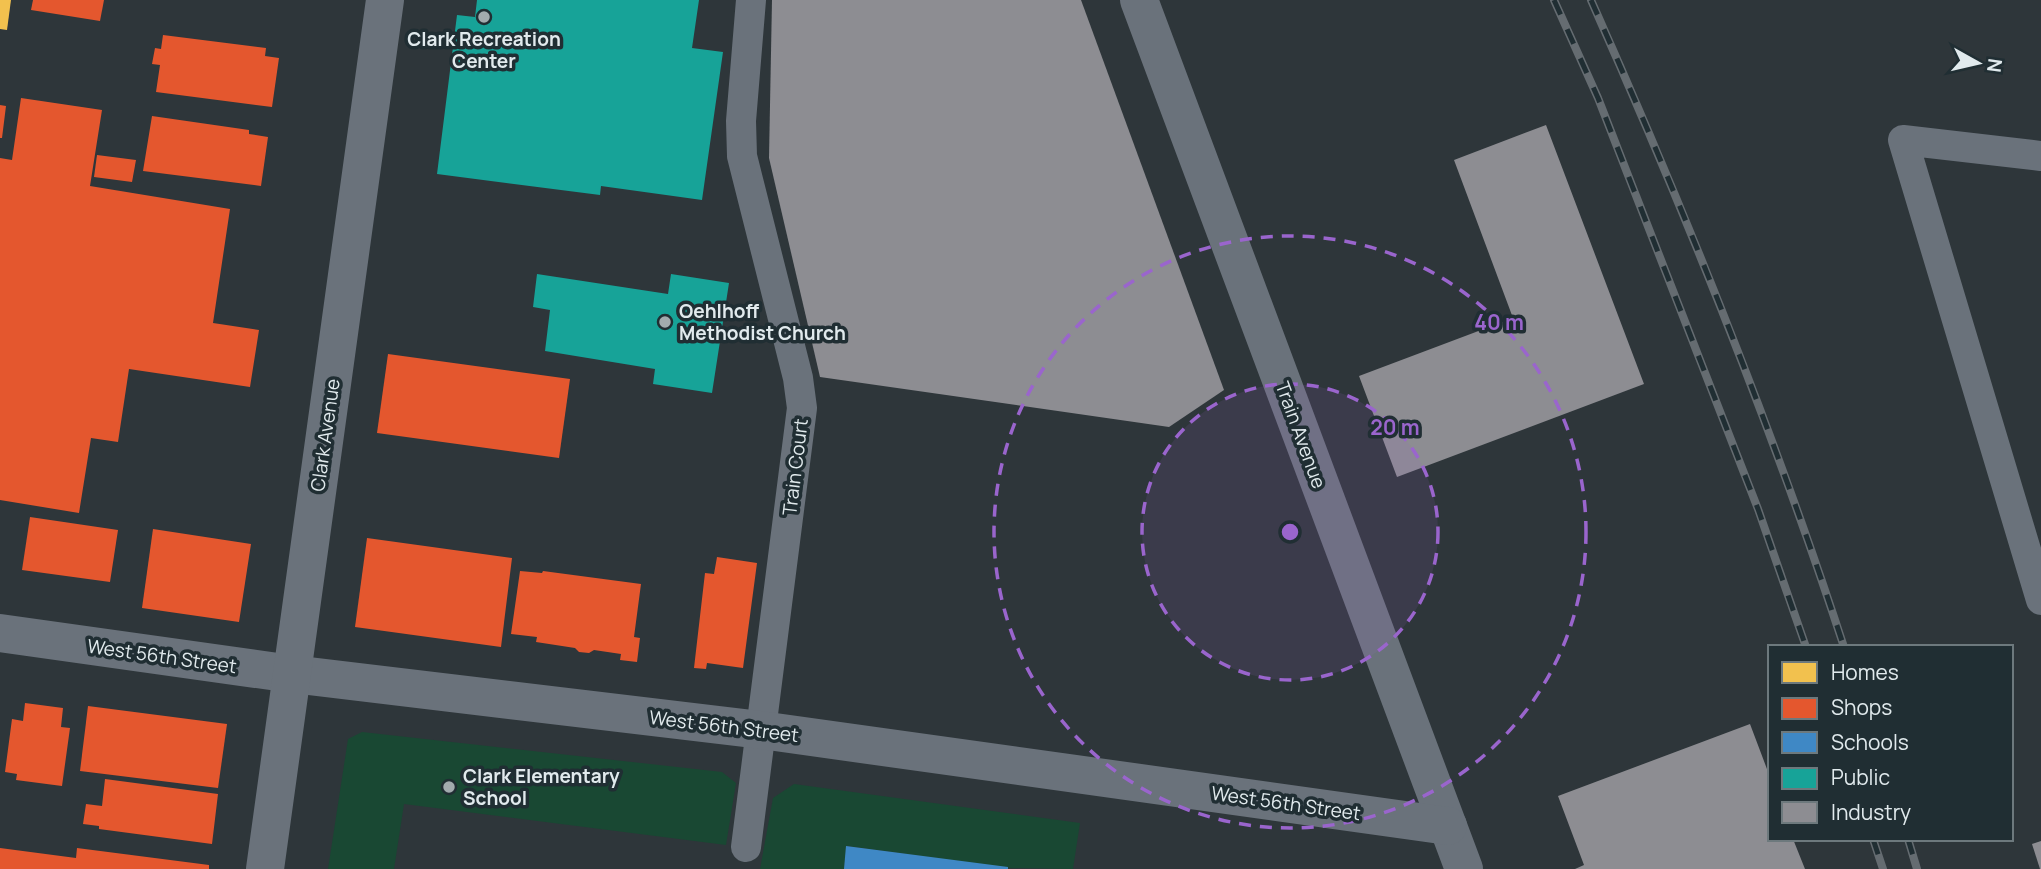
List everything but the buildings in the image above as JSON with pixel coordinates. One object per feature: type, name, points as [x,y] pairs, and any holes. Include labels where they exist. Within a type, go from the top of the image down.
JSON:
[{"type":"street","name":"Clark Avenue","points":[[265,869],[385,0]]},
{"type":"street","name":"Train Avenue","points":[[1139,0],[1464,869]]},
{"type":"street","name":"West 56th Street","points":[[0,633],[292,674],[761,730],[1448,826]]},
{"type":"lane","name":"Train Court","points":[[746,847],[802,408],[798,378],[742,156],[741,121],[751,0]]},
{"type":"lane","points":[[2041,156],[1903,140],[2041,600]]},
{"type":"green space","points":[[362,732],[722,772],[736,783],[726,845],[404,804],[394,869],[328,869],[348,739]]},
{"type":"green space","points":[[794,784],[1080,823],[1073,869],[1009,868],[847,846],[844,869],[760,869],[773,798]]},
{"type":"railway","points":[[1554,0],[1598,98],[1758,509],[1805,645]]},
{"type":"railway","points":[[1591,0],[1726,320],[1843,645]]},
{"type":"railway","points":[[1874,841],[1883,869]]},
{"type":"railway","points":[[1909,841],[1917,869]]},
{"type":"place","name":"Clark Recreation Center","points":[[484,17]]},
{"type":"place","name":"Oehlhoff Methodist Church","points":[[665,322]]},
{"type":"place","name":"Clark Elementary School","points":[[449,787]]}]
